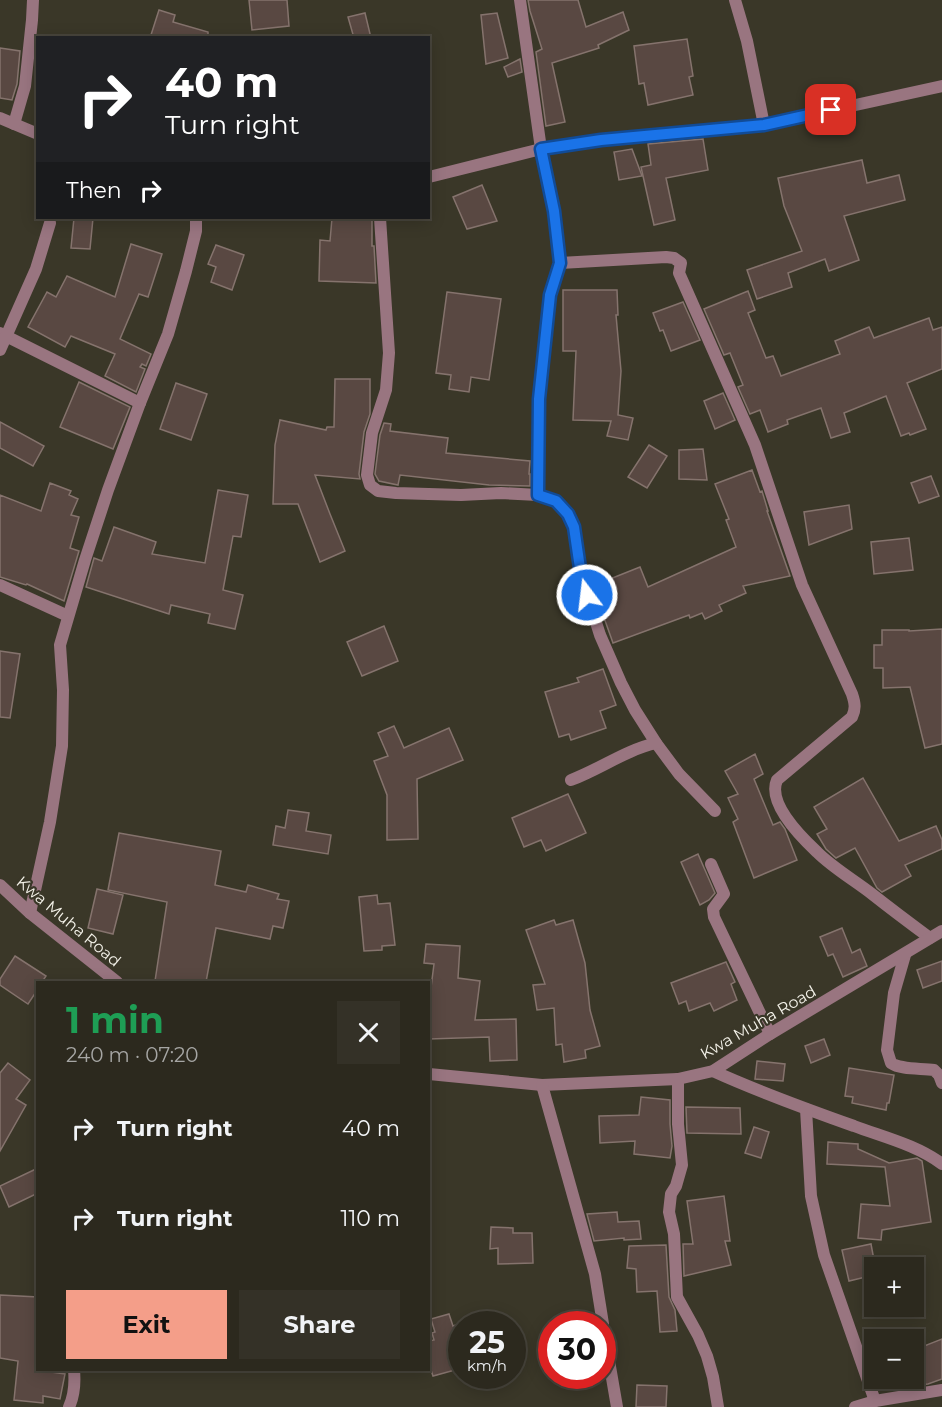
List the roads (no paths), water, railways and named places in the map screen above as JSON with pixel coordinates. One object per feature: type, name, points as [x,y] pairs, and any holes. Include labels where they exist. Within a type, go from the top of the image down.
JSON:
[{"type":"street","points":[[14,124],[24,86],[33,0]]},
{"type":"street","points":[[520,0],[541,149],[554,211],[560,263],[550,295],[539,399],[538,495]]},
{"type":"street","points":[[735,0],[747,41],[764,125]]},
{"type":"street","points":[[430,177],[541,149],[601,140],[764,125],[942,86]]},
{"type":"street","points":[[0,118],[36,133]]},
{"type":"street","points":[[30,913],[50,822],[62,746],[63,690],[60,645],[108,490],[168,334],[194,242],[196,219]]},
{"type":"street","points":[[380,219],[390,353],[386,390],[372,433],[367,475],[370,485],[378,491],[396,494],[501,493],[538,495],[556,501],[568,514],[574,527],[581,575],[600,635],[621,683],[656,743],[679,774],[715,811]]},
{"type":"street","points":[[0,350],[4,334],[36,269],[50,223]]},
{"type":"street","points":[[560,263],[666,257],[681,262],[679,273],[755,445],[802,585],[855,703],[852,717],[777,780],[774,786],[780,808],[817,852],[930,938]]},
{"type":"street","points":[[4,334],[140,403]]},
{"type":"street","points":[[0,585],[68,616]]},
{"type":"street","points":[[571,780],[638,747],[656,743]]},
{"type":"street","points":[[711,864],[724,894],[713,909],[714,917],[770,1034]]},
{"type":"street","name":"Kwa Muha Road","points":[[0,885],[30,913],[116,981]]},
{"type":"street","name":"Kwa Muha Road","points":[[430,1074],[543,1084],[678,1079],[713,1071],[770,1034],[942,931]]},
{"type":"street","points":[[905,955],[894,993],[887,1050],[891,1063],[897,1068],[934,1070],[942,1083]]},
{"type":"street","points":[[713,1071],[806,1109],[912,1147],[942,1164]]},
{"type":"street","points":[[678,1079],[678,1124],[682,1165],[676,1186],[671,1194],[669,1212],[674,1234],[677,1297],[707,1356],[718,1407]]},
{"type":"street","points":[[543,1084],[595,1274],[601,1311]]},
{"type":"street","points":[[806,1109],[811,1196],[822,1247],[875,1401]]},
{"type":"street","points":[[69,1407],[75,1371]]},
{"type":"street","points":[[614,1389],[617,1407]]},
{"type":"street","points":[[855,1407],[875,1401],[942,1390]]}]
